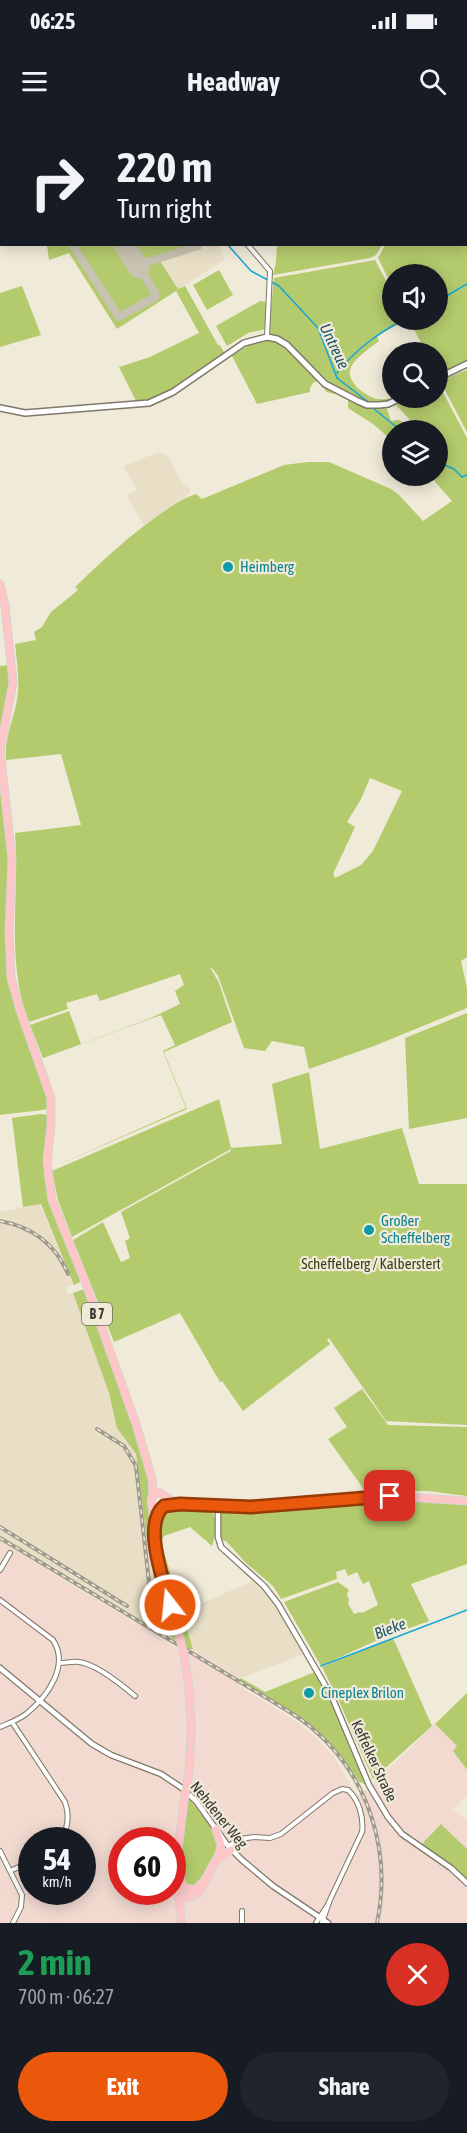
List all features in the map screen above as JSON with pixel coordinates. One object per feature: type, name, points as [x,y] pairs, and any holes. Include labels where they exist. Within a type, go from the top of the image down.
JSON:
[{"type":"main road","points":[[0,408],[25,413],[149,403],[173,392],[244,343],[267,338],[277,339],[287,345],[330,388],[371,405],[382,404]]},
{"type":"main road","points":[[448,373],[467,364]]},
{"type":"main road","name":"B 7","points":[[0,584],[5,606],[13,682],[0,751],[12,859],[9,930],[11,978],[51,1098],[47,1161],[52,1200],[90,1295],[136,1425],[152,1479],[163,1501]]},
{"type":"main road","name":"B 7","points":[[152,1479],[153,1495],[150,1500],[155,1540],[184,1656],[191,1712],[188,1780],[181,1827]]},
{"type":"main road","points":[[153,1495],[163,1501],[218,1507],[273,1506],[373,1496],[418,1496],[467,1501]]},
{"type":"main road","points":[[152,1505],[157,1508],[163,1501]]},
{"type":"main road","points":[[154,1520],[163,1501]]},
{"type":"main road","points":[[216,1829],[220,1845],[219,1853]]},
{"type":"main road","points":[[186,1894],[196,1892],[211,1863],[219,1853],[230,1848]]},
{"type":"main road","name":"B 7","points":[[181,1922],[184,1905],[190,1897],[202,1890],[215,1862],[230,1848]]},
{"type":"main road","name":"B 7","points":[[186,1888],[194,1889],[203,1882]]},
{"type":"main road","points":[[186,1897],[190,1897]]},
{"type":"main road","name":"B 7","points":[[179,1905],[181,1922]]},
{"type":"street","points":[[249,246],[268,268],[270,280],[267,338]]},
{"type":"street","name":"Keffelker Straße","points":[[218,1507],[218,1536],[221,1547],[264,1586],[278,1604],[332,1697],[366,1779],[388,1817],[402,1834],[467,1883]]},
{"type":"street","points":[[0,1570],[10,1553]]},
{"type":"street","points":[[0,1600],[53,1640],[60,1663],[53,1681],[26,1714],[0,1726]]},
{"type":"street","points":[[60,1663],[87,1664],[123,1685],[135,1696]]},
{"type":"street","name":"Nehdener Weg","points":[[0,1668],[92,1744],[111,1755],[161,1774],[183,1788],[196,1801],[230,1848],[252,1870],[322,1921]]},
{"type":"street","points":[[11,1722],[66,1802],[67,1827]]},
{"type":"street","points":[[230,1848],[247,1838],[276,1837],[333,1793],[342,1789],[348,1790],[359,1807],[363,1827],[357,1846],[322,1921]]},
{"type":"street","points":[[0,1851],[20,1889],[22,1899],[13,1923]]},
{"type":"street","points":[[10,1871],[18,1867]]},
{"type":"street","points":[[242,1911],[242,1923]]},
{"type":"shaded area","points":[[65,246],[219,246],[224,260],[117,328]]},
{"type":"shaded area","points":[[159,452],[168,456],[182,482],[191,490],[186,497],[144,525],[126,495],[137,490],[123,466]]},
{"type":"shaded area","points":[[40,1204],[74,1285],[66,1287],[66,1290],[68,1294],[73,1293],[109,1393],[117,1427],[136,1454],[147,1541],[165,1626],[157,1635],[0,1542],[0,1212]]},
{"type":"shaded area","points":[[0,1542],[177,1648],[193,1649],[241,1678],[238,1685],[297,1722],[316,1738],[334,1757],[357,1795],[371,1786],[435,1724],[457,1746],[453,1751],[467,1770],[467,1795],[453,1809],[467,1820],[467,1849],[441,1824],[467,1883],[467,1923],[0,1923]]},
{"type":"shaded area","points":[[253,1581],[271,1599],[304,1654],[241,1678],[193,1649],[182,1612]]},
{"type":"green space","points":[[47,246],[194,246],[158,258],[178,289],[185,286],[225,354],[173,391],[156,400],[137,403],[119,367],[150,357],[199,333],[176,291],[117,329],[69,253],[49,260]]},
{"type":"green space","points":[[277,246],[381,246],[376,255],[370,258],[273,275]]},
{"type":"green space","points":[[384,246],[467,246],[467,363],[448,372],[448,342],[421,342],[414,330],[448,330],[448,264],[382,264],[382,266],[378,258]]},
{"type":"green space","points":[[375,260],[382,273],[382,330],[388,330],[377,336],[379,341],[356,360],[350,372],[358,388],[369,396],[382,399],[382,402],[368,403],[337,390],[335,394],[327,392],[317,381],[313,383],[310,392],[257,404],[232,356],[264,340],[277,343],[296,353],[268,334],[274,278]]},
{"type":"green space","points":[[219,270],[233,295],[207,310],[193,285]]},
{"type":"green space","points":[[22,286],[41,335],[0,347],[0,293]]},
{"type":"green space","points":[[260,301],[267,302],[266,329],[248,333],[227,346],[216,326]]},
{"type":"green space","points":[[467,370],[467,432],[448,396],[448,378]]},
{"type":"green space","points":[[348,400],[360,405],[387,408],[391,420],[382,420],[382,432],[348,408]]},
{"type":"green space","points":[[448,402],[467,438],[467,957],[461,961],[467,988],[467,1008],[374,1046],[309,1069],[304,1047],[272,1041],[265,1051],[244,1048],[218,976],[210,967],[219,983],[232,1022],[164,1052],[187,1109],[53,1167],[186,1108],[163,1051],[175,1045],[161,1015],[43,1058],[30,1025],[69,1011],[81,1044],[151,1018],[180,1004],[175,991],[184,985],[180,974],[100,1001],[97,994],[66,1003],[68,1009],[29,1022],[17,976],[15,952],[15,833],[81,825],[61,754],[6,760],[8,737],[18,693],[15,644],[36,640],[34,632],[42,627],[51,612],[78,590],[75,587],[140,529],[163,512],[196,494],[202,499],[284,465],[329,462],[391,489],[423,521],[452,501],[439,486],[448,486],[448,420],[410,420],[399,408],[448,408]],"holes":[[[370,778],[402,791],[373,851],[361,865],[335,878],[333,874],[355,827],[347,822]]]},
{"type":"green space","points":[[9,665],[11,674],[0,734],[0,666]]},
{"type":"green space","points":[[0,766],[9,858],[7,958],[43,1076],[50,1109],[0,1115]]},
{"type":"green space","points":[[467,1013],[467,1118],[409,1129],[405,1038]]},
{"type":"green space","name":"Scheffelberg / Kalberstert","points":[[309,1072],[320,1149],[402,1128],[419,1184],[467,1184],[467,1425],[386,1421],[329,1338],[327,1340],[330,1344],[243,1411],[222,1381],[220,1382],[180,1313],[114,1342],[73,1240],[103,1222],[121,1262],[130,1258],[125,1241],[130,1238],[121,1212],[231,1149],[72,1237],[58,1200],[52,1171],[219,1099],[231,1148],[282,1144],[272,1084]]},
{"type":"green space","points":[[40,1114],[51,1115],[44,1175],[50,1203],[80,1276],[80,1282],[74,1285],[41,1204],[23,1207],[12,1118]]},
{"type":"green space","points":[[81,1290],[87,1291],[134,1424],[152,1491],[149,1498],[178,1642],[162,1630],[165,1626],[147,1541],[136,1454],[117,1428],[109,1393],[73,1293]]},
{"type":"green space","points":[[362,1389],[388,1425],[467,1427],[467,1496],[428,1491],[365,1491],[328,1439],[347,1427],[334,1408]]},
{"type":"green space","points":[[390,1498],[467,1504],[467,1564],[411,1584],[429,1621],[382,1638],[321,1666],[284,1602],[338,1582],[349,1590],[348,1603],[354,1614],[362,1613],[378,1605],[369,1581],[363,1584],[357,1572],[348,1576],[345,1569],[336,1572],[337,1579],[281,1599],[273,1586],[246,1563],[226,1541],[221,1540],[219,1532],[221,1514],[225,1511]]},
{"type":"green space","points":[[166,1508],[207,1509],[212,1511],[215,1520],[212,1546],[190,1527],[164,1536],[161,1542],[193,1649],[184,1649],[160,1560],[156,1522]]},
{"type":"green space","points":[[393,1638],[432,1726],[373,1779],[322,1667]]},
{"type":"green space","points":[[315,1672],[331,1699],[367,1786],[360,1783],[334,1749],[306,1724],[239,1681],[241,1678],[265,1692]]},
{"type":"green space","points":[[467,1693],[467,1770],[453,1751],[457,1746],[435,1724]]},
{"type":"green space","points":[[188,1797],[210,1826],[218,1847],[196,1887],[186,1887],[186,1827],[183,1827]]},
{"type":"green space","points":[[441,1824],[467,1849],[467,1883],[420,1846]]},
{"type":"waterway","name":"Untreue","points":[[229,246],[251,271],[279,286],[318,328],[337,378],[371,404]]},
{"type":"waterway","points":[[448,295],[467,284]]},
{"type":"waterway","points":[[337,373],[367,343],[386,330]]},
{"type":"waterway","name":"Untreue","points":[[373,408],[388,420]]},
{"type":"waterway","name":"Untreue","points":[[448,466],[462,477],[467,475]]},
{"type":"waterway","name":"Bieke","points":[[321,1666],[467,1610]]},
{"type":"taxiway","points":[[73,246],[119,317],[155,297],[155,293],[139,268]]},
{"type":"taxiway","points":[[134,260],[141,264],[198,246]]},
{"type":"runway","points":[[125,246],[139,268]]},
{"type":"railway","points":[[0,1221],[22,1227],[41,1238],[56,1253],[68,1274]]},
{"type":"railway","points":[[97,1429],[124,1446],[136,1466],[152,1609],[165,1635]]},
{"type":"railway","points":[[0,1527],[127,1606]]},
{"type":"railway","points":[[0,1538],[290,1712],[309,1725],[332,1748],[349,1770],[372,1817],[381,1869],[381,1896],[377,1923]]},
{"type":"place","name":"Heimberg","points":[[228,567]]},
{"type":"place","name":"Großer Scheffelberg","points":[[369,1230]]},
{"type":"place","name":"Cineplex Brilon","points":[[309,1693]]},
{"type":"route","points":[[170,1605],[154,1529],[154,1520],[164,1506],[180,1504],[236,1508],[390,1496]]}]
